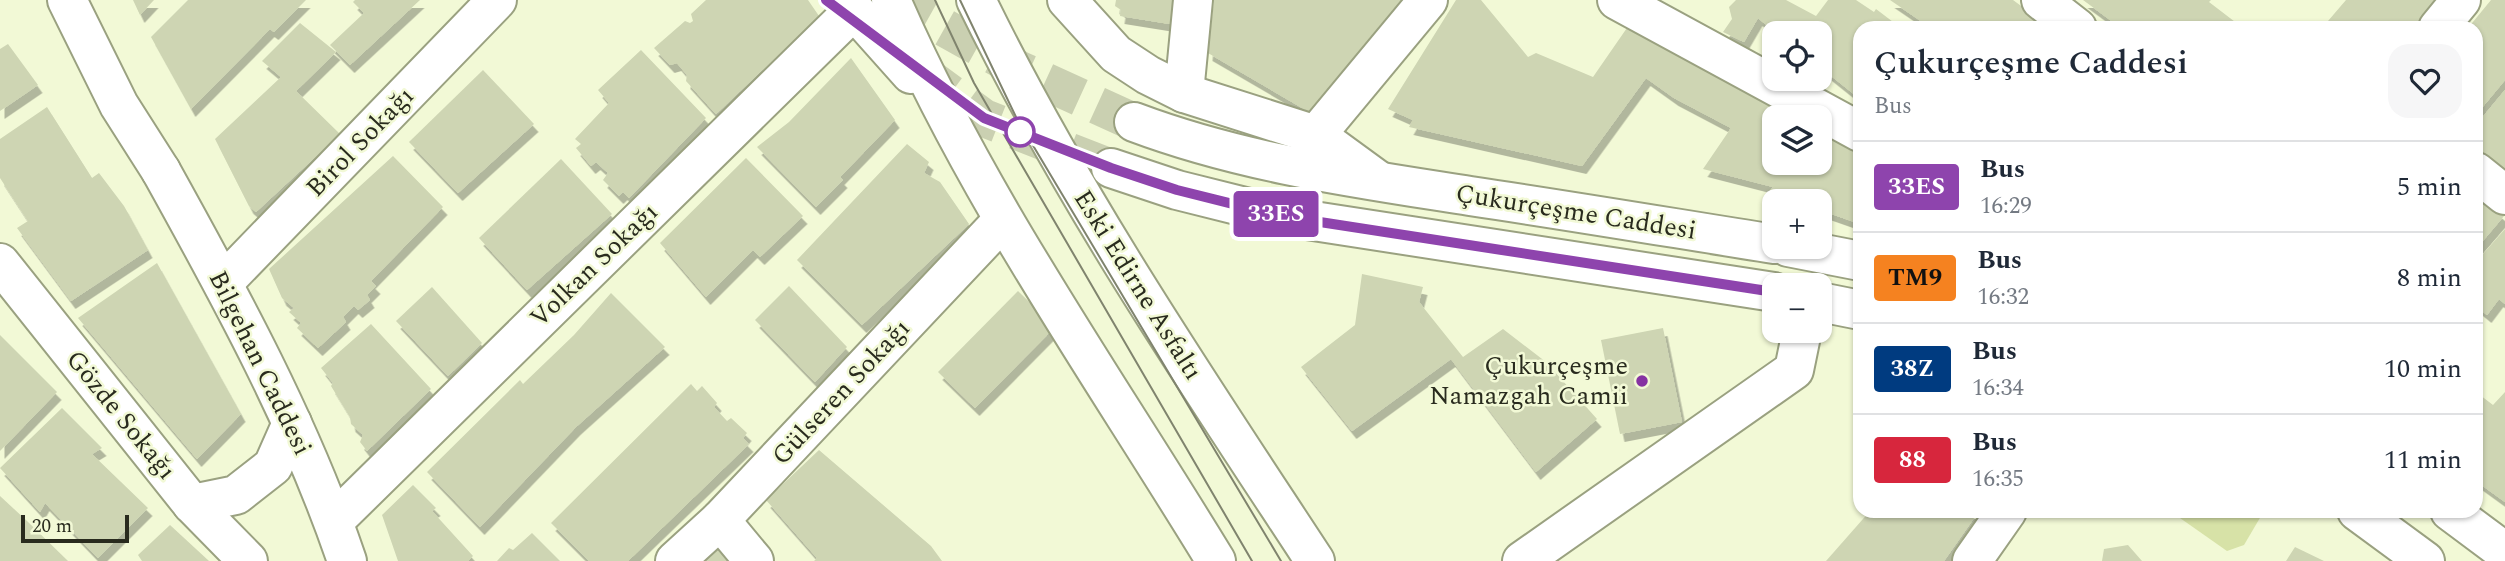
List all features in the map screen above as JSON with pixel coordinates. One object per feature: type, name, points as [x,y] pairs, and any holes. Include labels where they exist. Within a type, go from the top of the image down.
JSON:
[{"type":"main road","name":"Bilgehan Caddesi","points":[[67,0],[119,104],[161,172],[223,283],[292,423],[334,520],[347,561]]},
{"type":"main road","name":"Bilgehan Caddesi","points":[[94,0],[145,112],[161,172]]},
{"type":"main road","name":"Birol Sokağı","points":[[223,283],[497,0]]},
{"type":"main road","points":[[891,0],[944,114],[1003,220],[1216,561]]},
{"type":"main road","name":"Eski Edirne Asfaltı","points":[[976,0],[1018,86],[1082,198],[1315,561]]},
{"type":"main road","points":[[1067,0],[1116,54],[1184,93],[1316,135],[1380,182]]},
{"type":"main road","points":[[1184,93],[1193,0]]},
{"type":"main road","points":[[1316,135],[1427,0]]},
{"type":"main road","points":[[1617,0],[1853,128]]},
{"type":"main road","points":[[2040,0],[2068,21]]},
{"type":"main road","points":[[2444,21],[2461,0]]},
{"type":"main road","points":[[857,3],[910,44]]},
{"type":"main road","points":[[857,3],[944,114]]},
{"type":"main road","name":"Volkan Sokağı","points":[[334,520],[857,3]]},
{"type":"main road","name":"Çukurçeşme Caddesi","points":[[1134,122],[1188,142],[1260,162],[1762,242]]},
{"type":"main road","name":"Çukurçeşme Caddesi","points":[[1111,168],[1177,190],[1281,216],[1762,290]]},
{"type":"main road","points":[[2483,178],[2505,195]]},
{"type":"main road","name":"Gülseren Sokağı","points":[[675,561],[719,520],[1003,220]]},
{"type":"main road","points":[[1832,256],[1853,260]]},
{"type":"main road","name":"Gözde Sokağı","points":[[0,262],[192,504],[248,561]]},
{"type":"main road","points":[[1832,304],[1853,309]]},
{"type":"main road","points":[[1522,561],[1794,370],[1800,343]]},
{"type":"main road","points":[[192,504],[236,495],[273,466],[292,423]]},
{"type":"main road","points":[[1972,561],[2002,518]]},
{"type":"main road","points":[[2367,518],[2425,561]]},
{"type":"main road","points":[[2459,518],[2505,552]]},
{"type":"main road","points":[[719,520],[754,561]]},
{"type":"green space","points":[[2180,518],[2260,518],[2244,545],[2227,551]]},
{"type":"building","points":[[133,0],[154,0],[140,15]]},
{"type":"building","points":[[188,0],[306,0],[274,32],[270,29],[191,109],[151,37]]},
{"type":"building","points":[[420,0],[350,65],[330,45],[364,13],[353,2]]},
{"type":"building","points":[[706,0],[808,0],[819,16],[716,114],[686,81],[687,75],[677,63],[670,65],[654,48],[685,21],[693,21],[691,14]]},
{"type":"building","points":[[1116,0],[1180,0],[1176,25],[1120,16],[1121,10],[1115,6]]},
{"type":"building","points":[[1214,0],[1407,0],[1316,116],[1208,53]]},
{"type":"building","points":[[1456,0],[1481,0],[1528,57],[1536,53],[1593,77],[1629,25],[1758,87],[1752,96],[1767,105],[1762,105],[1762,175],[1832,175],[1832,126],[1853,136],[1853,222],[1832,214],[1832,189],[1772,189],[1773,187],[1703,169],[1731,128],[1674,98],[1646,78],[1582,166],[1409,127],[1413,120],[1388,109]]},
{"type":"building","points":[[1736,0],[1786,0],[1816,16],[1828,0],[1856,0],[1874,12],[1876,9],[1892,21],[1853,21],[1853,93],[1832,77],[1832,21],[1762,21],[1758,18],[1744,42],[1723,32],[1732,19],[1729,7]]},
{"type":"building","points":[[1890,0],[2013,0],[2042,21],[1921,21]]},
{"type":"building","points":[[2083,0],[2211,0],[2209,2],[2234,21],[2112,21]]},
{"type":"building","points":[[2346,0],[2436,0],[2420,21],[2328,21]]},
{"type":"building","points":[[2491,0],[2505,0],[2505,80],[2483,107],[2483,21],[2474,21]]},
{"type":"building","points":[[300,23],[336,52],[296,91],[340,134],[256,212],[249,206],[215,139],[281,77],[262,61]]},
{"type":"building","points":[[8,44],[38,85],[0,111],[0,49]]},
{"type":"building","points":[[641,50],[706,118],[629,198],[623,192],[619,196],[603,180],[608,173],[596,162],[591,166],[576,148],[581,144],[575,139],[609,103],[598,90]]},
{"type":"building","points":[[851,58],[895,120],[840,177],[843,180],[816,207],[757,147],[789,122]]},
{"type":"building","points":[[483,70],[534,124],[458,193],[409,142]]},
{"type":"building","points":[[2505,90],[2505,170],[2483,152],[2483,117]]},
{"type":"building","points":[[47,107],[92,178],[99,173],[124,206],[148,250],[71,301],[17,228],[28,221],[0,178],[0,139]]},
{"type":"building","points":[[907,144],[929,162],[924,173],[940,182],[969,224],[862,325],[797,260]]},
{"type":"building","points":[[393,156],[443,207],[371,281],[376,286],[367,295],[370,300],[358,310],[354,306],[343,317],[346,322],[318,348],[297,328],[301,323],[289,312],[294,308],[282,298],[269,269]]},
{"type":"building","points":[[746,158],[803,216],[760,257],[753,250],[706,297],[660,243]]},
{"type":"building","points":[[561,159],[612,214],[527,290],[479,238]]},
{"type":"building","points":[[2483,198],[2504,216],[2483,241]]},
{"type":"building","points":[[2505,229],[2505,304],[2499,299],[2487,315],[2483,312],[2483,254]]},
{"type":"building","points":[[157,263],[241,414],[197,459],[78,318]]},
{"type":"building","points":[[1362,274],[1423,287],[1419,302],[1463,357],[1503,329],[1546,362],[1597,419],[1536,472],[1451,359],[1352,431],[1301,367],[1355,325]]},
{"type":"building","points":[[789,286],[847,347],[815,382],[755,320]]},
{"type":"building","points":[[432,287],[482,343],[448,376],[396,321]]},
{"type":"building","points":[[1018,291],[1055,327],[975,408],[938,372]]},
{"type":"building","points":[[611,293],[665,347],[576,427],[480,527],[427,472],[520,380],[523,384],[574,335]]},
{"type":"building","points":[[371,324],[431,389],[367,451],[360,442],[363,435],[351,424],[350,417],[331,386],[333,383],[321,368]]},
{"type":"building","name":"Çukurçeşme Namazgah Camii","points":[[1663,328],[1682,422],[1620,434],[1601,340]]},
{"type":"building","points":[[0,335],[57,392],[0,451]]},
{"type":"building","points":[[691,384],[697,391],[702,386],[717,403],[714,407],[727,421],[731,418],[747,433],[743,438],[749,444],[628,561],[589,561],[551,523]]},
{"type":"building","points":[[2505,392],[2505,502],[2483,486],[2483,397],[2493,405]]},
{"type":"building","points":[[62,408],[102,448],[92,454],[148,508],[98,558],[45,503],[40,512],[0,468]]},
{"type":"building","points":[[819,450],[931,546],[942,561],[814,561],[817,558],[766,500]]},
{"type":"building","points":[[413,485],[436,508],[432,511],[473,556],[468,561],[398,561],[382,515]]},
{"type":"building","points":[[0,496],[27,521],[68,561],[0,561]]},
{"type":"building","points":[[1864,518],[1974,518],[1944,561],[1826,561]]},
{"type":"building","points":[[170,525],[209,561],[142,561],[138,555]]},
{"type":"building","points":[[532,533],[560,561],[497,561],[509,548],[513,550]]},
{"type":"building","points":[[728,540],[744,561],[703,561]]},
{"type":"building","points":[[2128,545],[2142,561],[2102,561],[2104,549]]},
{"type":"building","points":[[2295,547],[2324,561],[2286,561]]},
{"type":"tunnel","points":[[895,0],[1020,70],[1134,122]]},
{"type":"tunnel","points":[[920,71],[984,118],[1111,168]]},
{"type":"tram line","points":[[935,0],[974,83],[1252,561]]},
{"type":"tram line","points":[[960,0],[1016,117],[1281,561]]},
{"type":"bus line","name":"33ES","points":[[826,0],[984,118],[1111,168],[1177,190],[1281,216],[1762,290]]},
{"type":"place","name":"Çukurçeşme Namazgah Camii","points":[[1642,381]]}]
